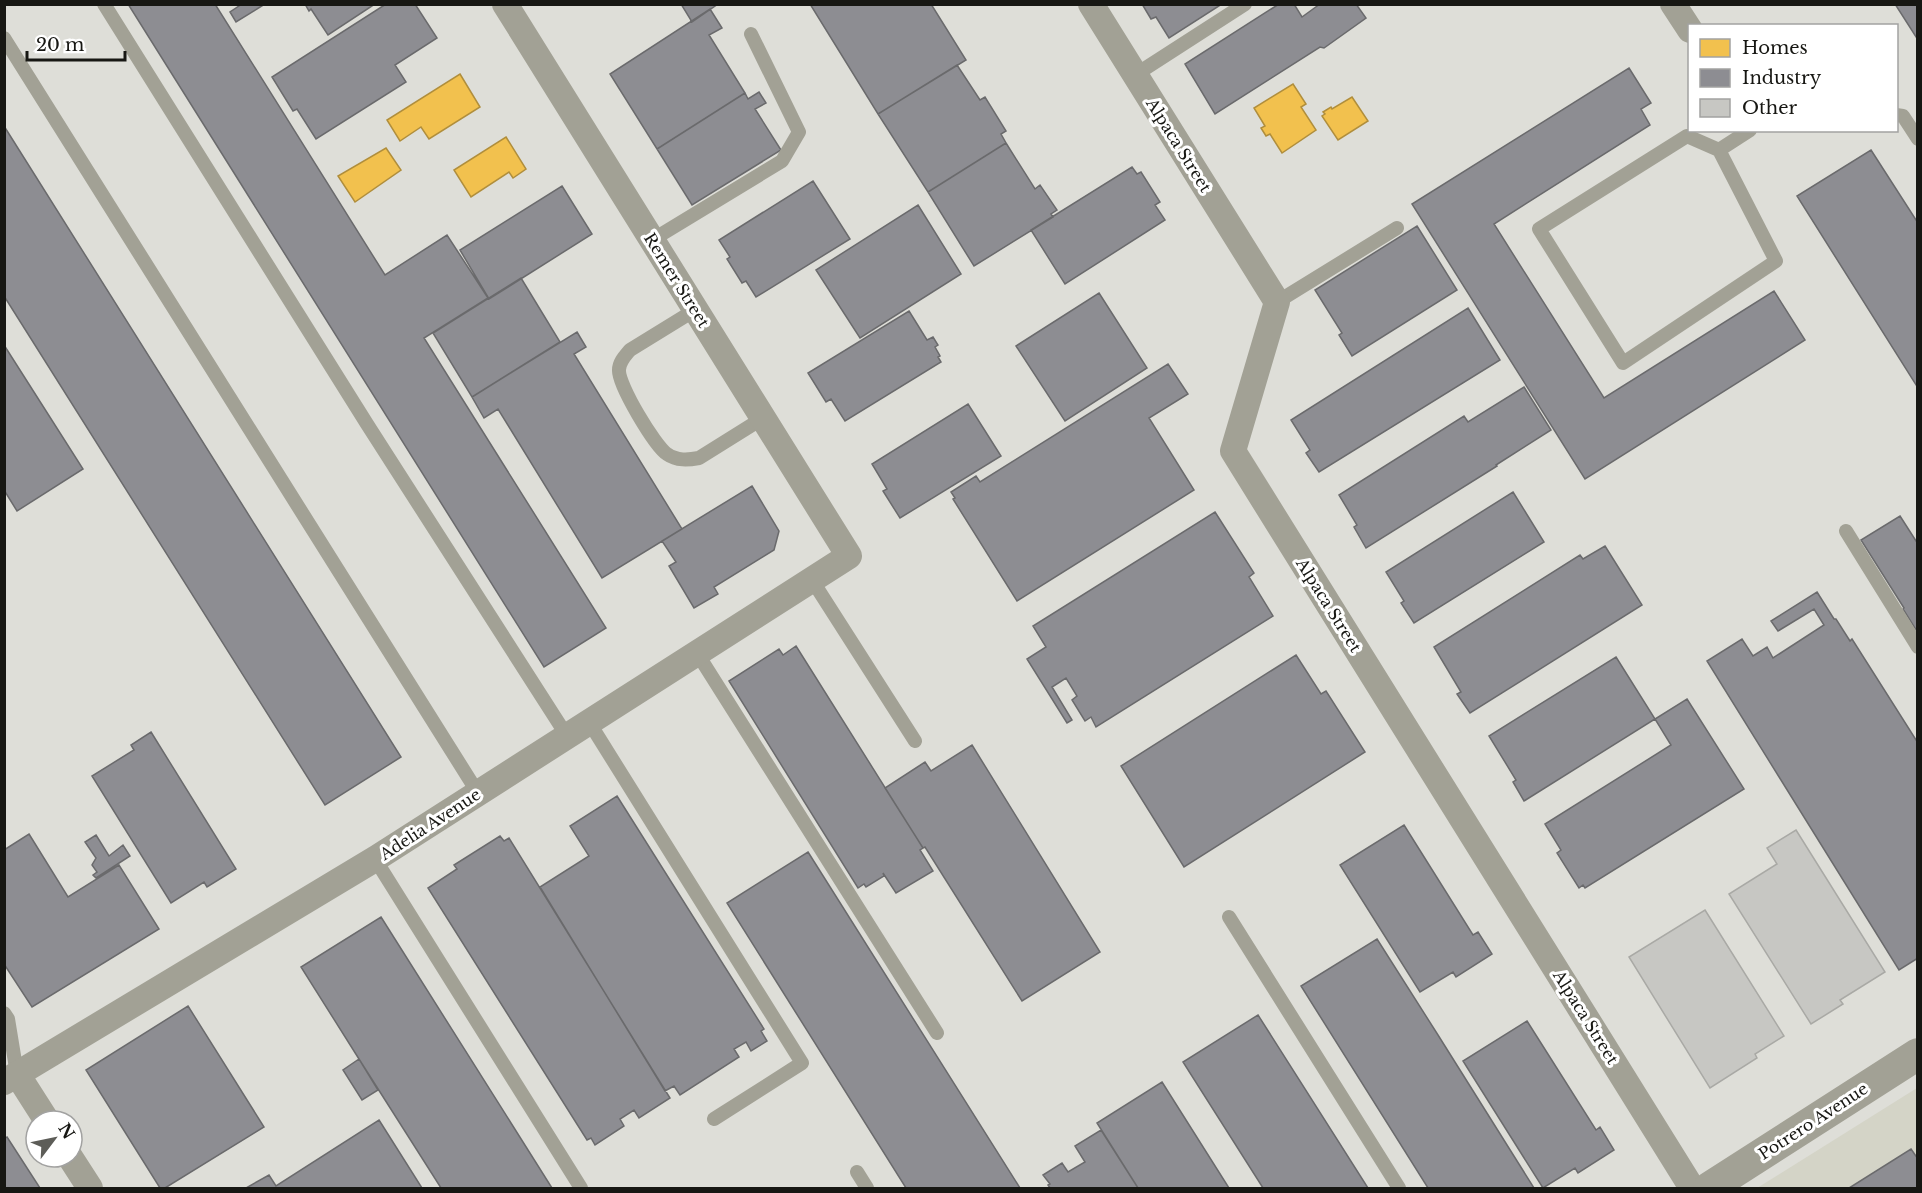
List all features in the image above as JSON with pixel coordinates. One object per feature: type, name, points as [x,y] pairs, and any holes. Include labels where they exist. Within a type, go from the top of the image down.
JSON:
[{"type":"street","name":"Remer Street","points":[[505,4],[849,556]]},
{"type":"street","points":[[1673,4],[1688,28]]},
{"type":"street","name":"Alpaca Street","points":[[1091,5],[1277,302],[1233,451],[1692,1188]]},
{"type":"street","name":"Adelia Avenue","points":[[11,1078],[375,859],[849,556]]},
{"type":"street","name":"Potrero Avenue","points":[[1709,1188],[1917,1054]]},
{"type":"street","points":[[11,1078],[37,1109]]},
{"type":"street","points":[[78,1169],[90,1188]]},
{"type":"lane","points":[[104,4],[367,424],[567,736]]},
{"type":"lane","points":[[1135,75],[1245,4]]},
{"type":"lane","points":[[652,240],[782,161],[799,132],[751,34]]},
{"type":"lane","points":[[4,38],[478,793]]},
{"type":"lane","points":[[1898,115],[1903,116],[1917,139]]},
{"type":"lane","points":[[1719,150],[1747,132]]},
{"type":"lane","points":[[1687,136],[1719,150],[1776,261],[1623,363],[1539,229],[1687,136]]},
{"type":"lane","points":[[1277,302],[1397,228]]},
{"type":"lane","points":[[695,310],[630,350],[619,368],[619,379],[624,390],[659,447],[678,459],[699,458],[763,418]]},
{"type":"lane","points":[[1846,531],[1917,647]]},
{"type":"lane","points":[[812,580],[915,741]]},
{"type":"lane","points":[[697,653],[937,1033]]},
{"type":"lane","points":[[589,722],[802,1063],[714,1119]]},
{"type":"lane","points":[[375,859],[581,1188]]},
{"type":"lane","points":[[1229,917],[1399,1188]]},
{"type":"lane","points":[[4,1013],[8,1019],[11,1078]]},
{"type":"lane","points":[[857,1172],[867,1188]]},
{"type":"shaded area","points":[[1917,1088],[1917,1188],[1757,1188]]},
{"type":"building: Homes","points":[[460,74],[480,107],[429,139],[421,127],[400,141],[387,120]]},
{"type":"building: Homes","points":[[1293,84],[1306,104],[1301,107],[1316,130],[1282,153],[1270,134],[1266,136],[1261,128],[1265,126],[1254,108]]},
{"type":"building: Homes","points":[[1352,97],[1368,121],[1338,140],[1322,116],[1325,114],[1323,112]]},
{"type":"building: Homes","points":[[506,137],[526,169],[513,178],[509,172],[471,197],[454,170]]},
{"type":"building: Homes","points":[[386,148],[401,170],[355,202],[338,176]]},
{"type":"building: Industry","points":[[128,4],[215,4],[385,275],[447,235],[488,298],[424,338],[606,628],[544,667]]},
{"type":"building: Industry","points":[[242,4],[265,4],[236,22],[230,12]]},
{"type":"building: Industry","points":[[305,4],[375,4],[328,35],[311,9],[309,11]]},
{"type":"building: Industry","points":[[386,4],[415,4],[437,38],[395,65],[406,82],[316,139],[297,109],[293,111],[272,77]]},
{"type":"building: Industry","points":[[681,4],[718,4],[692,22]]},
{"type":"building: Industry","points":[[810,4],[931,4],[966,60],[878,114]]},
{"type":"building: Industry","points":[[1142,4],[1222,4],[1169,38],[1156,17],[1151,19]]},
{"type":"building: Industry","points":[[1279,4],[1294,4],[1302,17],[1320,4],[1356,4],[1366,18],[1324,48],[1320,47],[1215,114],[1185,64]]},
{"type":"building: Industry","points":[[1895,4],[1918,4],[1918,40]]},
{"type":"building: Industry","points":[[710,9],[722,28],[709,35],[745,93],[657,149],[610,74]]},
{"type":"building: Industry","points":[[957,65],[980,100],[985,97],[1006,131],[1001,134],[1006,143],[928,192],[878,114]]},
{"type":"building: Industry","points":[[1629,68],[1651,103],[1641,109],[1650,125],[1494,224],[1604,398],[1774,291],[1805,340],[1585,479],[1412,204]]},
{"type":"building: Industry","points":[[759,92],[766,103],[755,109],[781,150],[692,205],[657,149],[745,93],[748,99]]},
{"type":"building: Industry","points":[[4,126],[401,757],[325,805],[4,296]]},
{"type":"building: Industry","points":[[1006,143],[1035,189],[1040,185],[1057,210],[1051,214],[1053,217],[974,266],[928,192]]},
{"type":"building: Industry","points":[[1871,150],[1918,223],[1918,388],[1797,196]]},
{"type":"building: Industry","points":[[1132,167],[1137,174],[1141,172],[1160,202],[1155,205],[1165,220],[1065,284],[1031,230]]},
{"type":"building: Industry","points":[[813,181],[850,239],[756,297],[746,281],[742,283],[727,259],[730,257],[719,240]]},
{"type":"building: Industry","points":[[562,186],[592,234],[489,299],[460,250]]},
{"type":"building: Industry","points":[[918,205],[961,274],[860,338],[816,270]]},
{"type":"building: Industry","points":[[1417,226],[1457,290],[1352,356],[1339,335],[1342,333],[1315,290]]},
{"type":"building: Industry","points":[[521,278],[560,342],[472,397],[433,333]]},
{"type":"building: Industry","points":[[1099,293],[1147,368],[1065,421],[1016,346]]},
{"type":"building: Industry","points":[[1468,308],[1500,360],[1319,472],[1306,453],[1310,450],[1291,420]]},
{"type":"building: Industry","points":[[909,311],[927,340],[933,337],[938,345],[935,347],[941,362],[845,421],[831,399],[826,402],[808,373]]},
{"type":"building: Industry","points":[[577,332],[586,347],[574,354],[682,529],[602,578],[498,409],[484,418],[472,397]]},
{"type":"building: Industry","points":[[4,345],[83,469],[17,511],[4,490]]},
{"type":"building: Industry","points":[[1168,364],[1188,394],[1149,418],[1194,490],[1017,601],[953,499],[955,498],[951,492],[976,476],[980,482]]},
{"type":"building: Industry","points":[[1524,387],[1551,430],[1366,548],[1354,527],[1357,525],[1339,495],[1464,416],[1468,422]]},
{"type":"building: Industry","points":[[968,404],[1001,456],[900,518],[883,491],[887,489],[872,464]]},
{"type":"building: Industry","points":[[752,486],[779,531],[774,550],[714,587],[718,594],[694,608],[669,566],[676,562],[662,541]]},
{"type":"building: Industry","points":[[1513,492],[1544,542],[1414,623],[1401,603],[1404,601],[1386,572]]},
{"type":"building: Industry","points":[[1215,512],[1254,573],[1249,577],[1273,616],[1096,727],[1091,717],[1085,721],[1072,700],[1077,696],[1066,678],[1052,687],[1072,720],[1067,723],[1027,659],[1046,647],[1033,626]]},
{"type":"building: Industry","points":[[1900,516],[1918,544],[1918,633],[1861,540]]},
{"type":"building: Industry","points":[[1605,546],[1642,605],[1470,713],[1457,694],[1461,692],[1434,647],[1580,555],[1583,559]]},
{"type":"building: Industry","points":[[1817,592],[1850,641],[1852,639],[1918,743],[1918,958],[1899,970],[1707,661],[1742,639],[1753,656],[1767,647],[1773,658],[1824,625],[1814,609],[1778,631],[1771,621]]},
{"type":"building: Industry","points":[[796,646],[923,848],[920,850],[933,871],[896,893],[883,873],[884,876],[866,887],[864,884],[858,888],[729,681],[779,649],[783,655]]},
{"type":"building: Industry","points":[[1296,655],[1321,694],[1326,691],[1365,752],[1184,867],[1121,766]]},
{"type":"building: Industry","points":[[1616,657],[1655,719],[1524,801],[1513,782],[1516,780],[1489,736]]},
{"type":"building: Industry","points":[[1687,699],[1744,789],[1585,888],[1583,885],[1579,888],[1557,853],[1561,850],[1545,824],[1671,745],[1655,719]]},
{"type":"building: Industry","points":[[151,732],[236,869],[207,887],[204,882],[171,903],[92,776],[134,750],[131,745]]},
{"type":"building: Industry","points":[[972,745],[1100,952],[1022,1001],[885,788],[925,762],[931,771]]},
{"type":"building: Industry","points":[[617,796],[764,1029],[761,1031],[767,1041],[751,1051],[746,1042],[734,1049],[739,1057],[680,1095],[674,1086],[665,1091],[540,887],[589,856],[570,826]]},
{"type":"building: Industry","points":[[1404,825],[1473,935],[1478,932],[1492,954],[1456,977],[1453,972],[1420,992],[1340,865]]},
{"type":"building: Industry","points":[[29,834],[68,897],[119,865],[159,929],[32,1007],[4,964],[4,850]]},
{"type":"building: Industry","points":[[96,835],[109,856],[123,845],[130,856],[96,878],[93,875],[97,872],[92,865],[96,858],[85,842]]},
{"type":"building: Industry","points":[[500,836],[504,841],[509,838],[670,1098],[639,1118],[634,1110],[620,1119],[624,1126],[595,1145],[591,1138],[587,1140],[428,888],[457,869],[454,865]]},
{"type":"building: Industry","points":[[808,852],[1020,1188],[906,1188],[727,903]]},
{"type":"building: Industry","points":[[381,917],[552,1188],[441,1188],[359,1059],[301,967]]},
{"type":"building: Industry","points":[[1377,939],[1534,1188],[1428,1188],[1301,986]]},
{"type":"building: Industry","points":[[188,1006],[264,1127],[165,1188],[160,1188],[86,1070]]},
{"type":"building: Industry","points":[[1258,1015],[1368,1188],[1263,1188],[1183,1062]]},
{"type":"building: Industry","points":[[1527,1021],[1596,1130],[1600,1127],[1614,1150],[1578,1173],[1575,1168],[1543,1188],[1463,1061]]},
{"type":"building: Industry","points":[[359,1059],[378,1090],[362,1100],[343,1070]]},
{"type":"building: Industry","points":[[1162,1082],[1229,1188],[1138,1188],[1097,1123]]},
{"type":"building: Industry","points":[[379,1120],[422,1188],[246,1188],[269,1175],[276,1186]]},
{"type":"building: Industry","points":[[1101,1130],[1138,1188],[1050,1188],[1048,1185],[1050,1184],[1043,1175],[1062,1163],[1068,1172],[1085,1162],[1075,1146]]},
{"type":"building: Industry","points":[[7,1137],[24,1163],[24,1169],[28,1169],[40,1188],[4,1188],[4,1139]]},
{"type":"building: Industry","points":[[1911,1149],[1918,1159],[1918,1188],[1849,1188]]},
{"type":"building: Other","points":[[1796,830],[1885,972],[1840,1000],[1843,1004],[1811,1024],[1729,894],[1777,864],[1767,848]]},
{"type":"building: Other","points":[[1705,910],[1784,1036],[1755,1054],[1757,1058],[1710,1088],[1629,957]]}]
